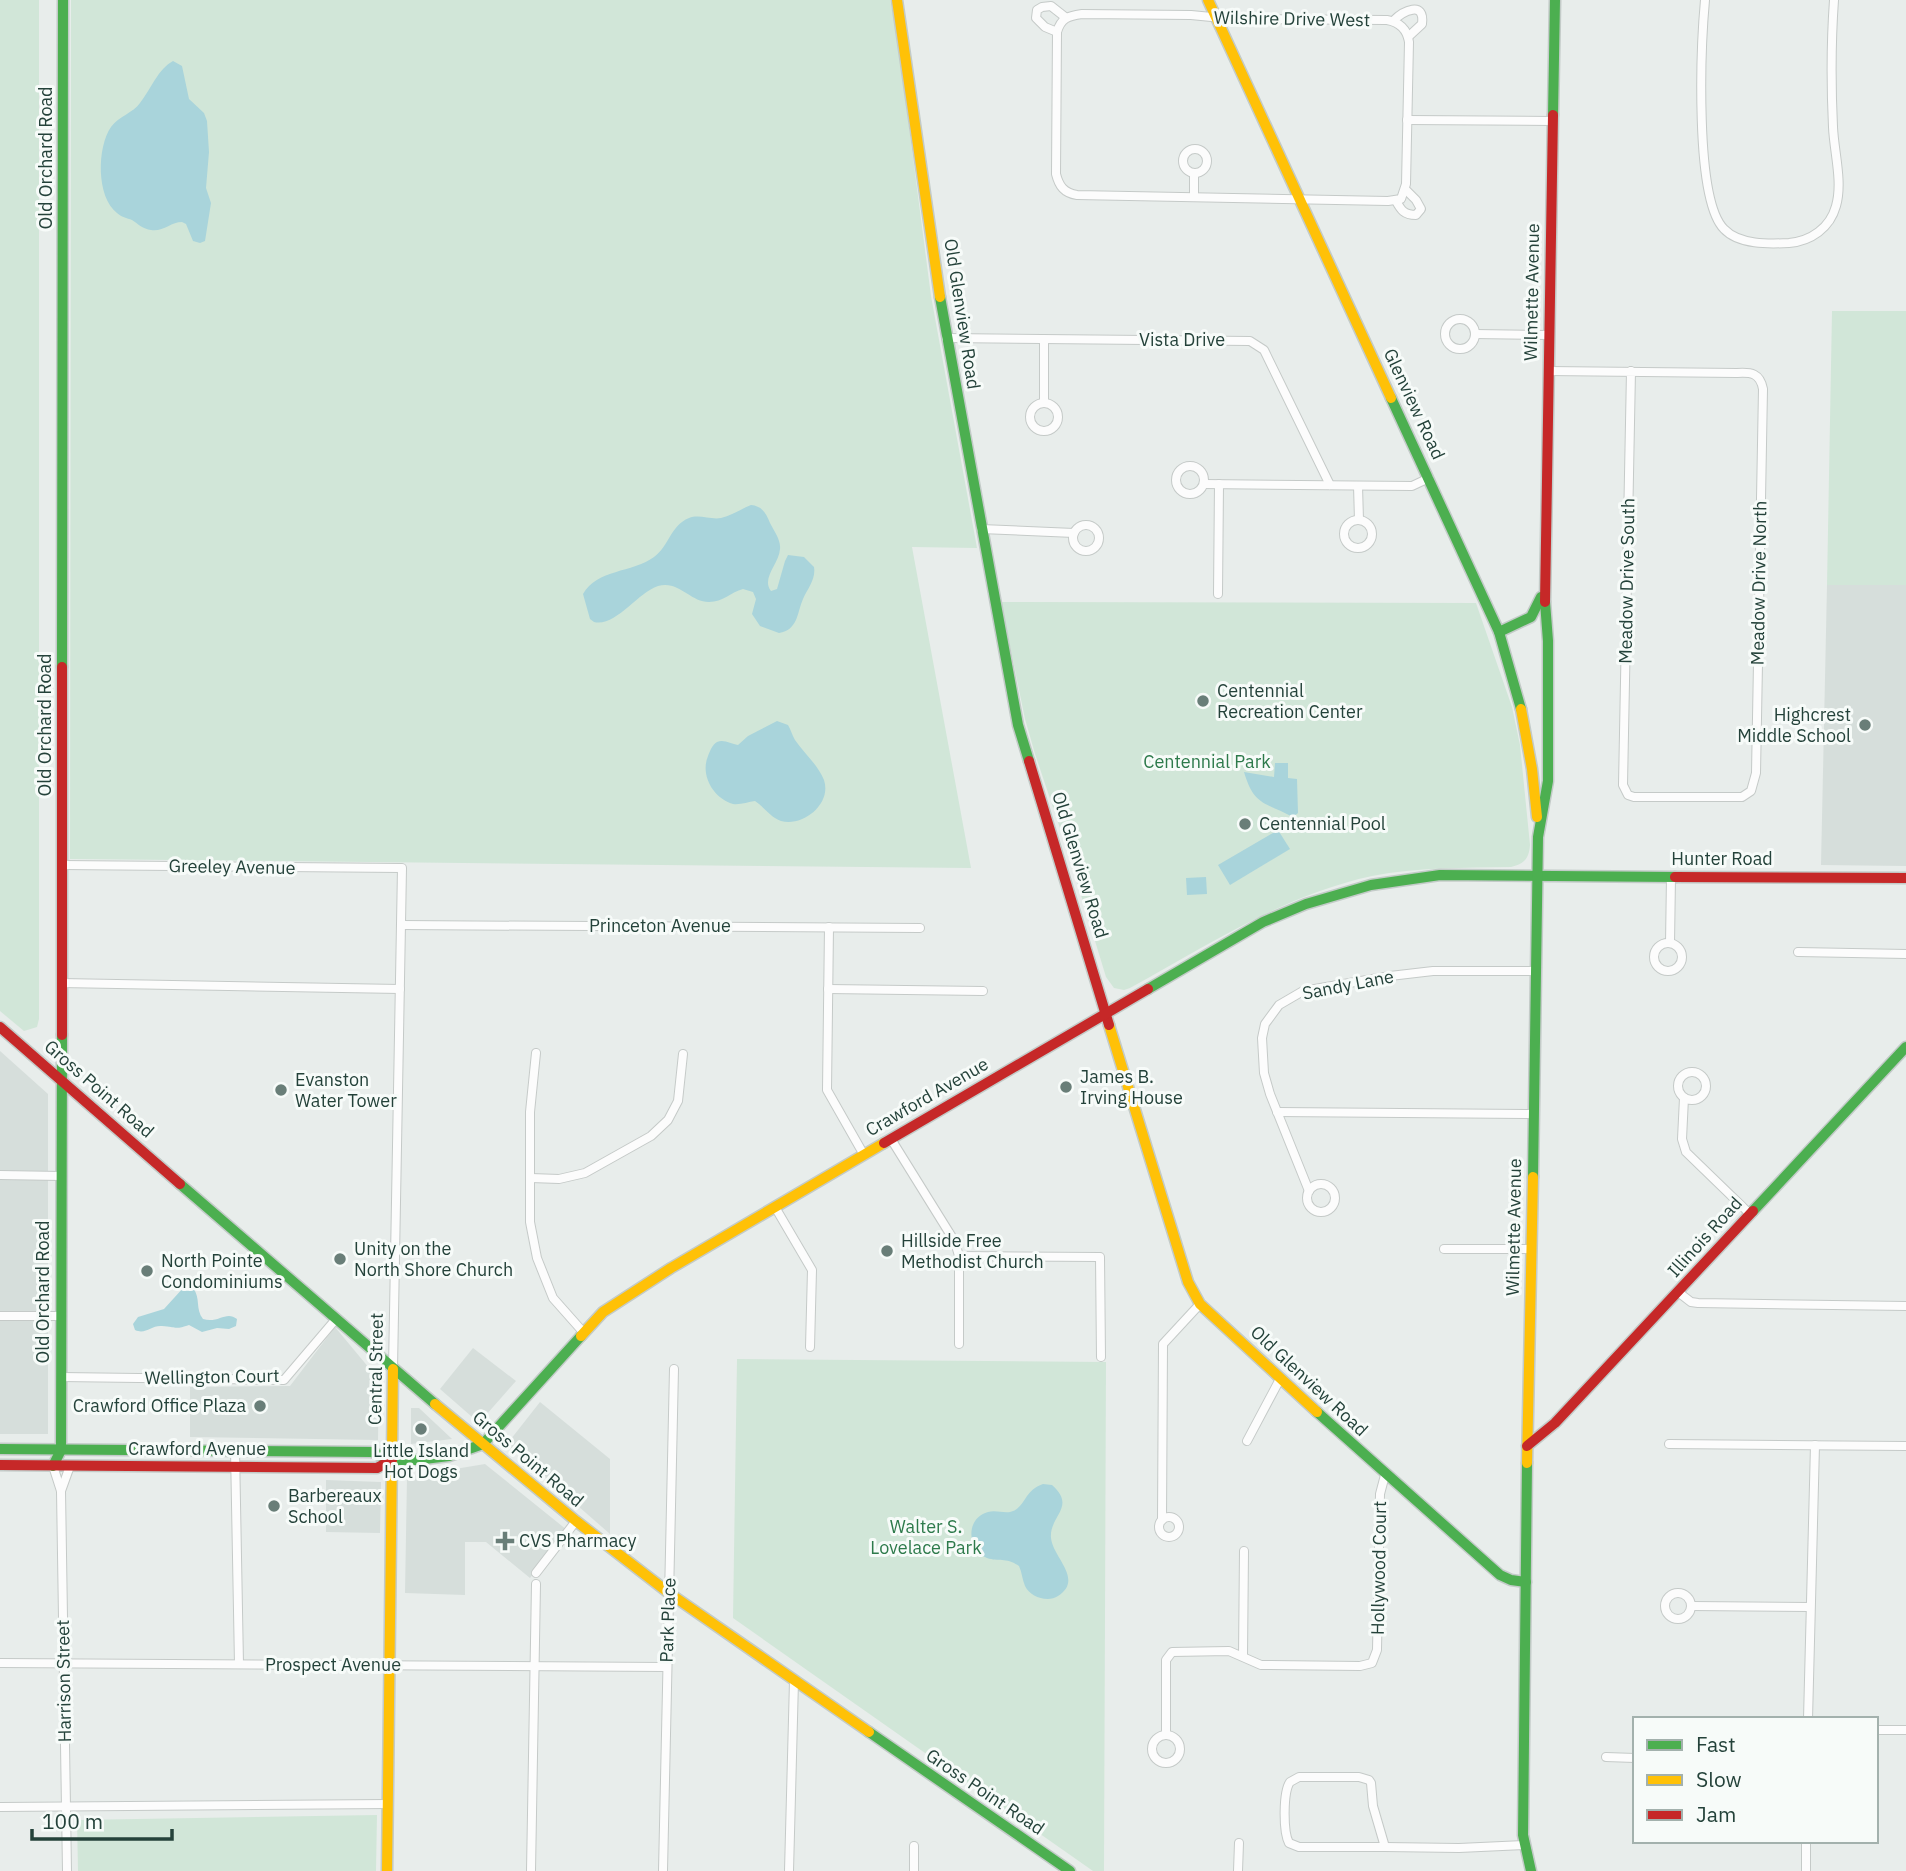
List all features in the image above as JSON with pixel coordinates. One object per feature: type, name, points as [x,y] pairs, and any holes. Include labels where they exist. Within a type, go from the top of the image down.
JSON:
[{"type":"main road","name":"Old Orchard Road","points":[[53,1466],[61,1450],[63,0]]},
{"type":"main road","name":"Old Glenview Road","points":[[897,0],[946,338],[1018,725],[1183,1268],[1200,1304],[1280,1379],[1500,1575],[1526,1582]]},
{"type":"main road","name":"Glenview Road","points":[[1208,0],[1499,632],[1520,697],[1528,734],[1534,772],[1538,837]]},
{"type":"main road","name":"Wilmette Avenue","points":[[1531,1871],[1524,1845],[1527,1446],[1538,837],[1548,780],[1548,641],[1544,584],[1555,0]]},
{"type":"main road","name":"Wilmette Avenue","points":[[1499,632],[1532,618],[1536,613],[1544,584]]},
{"type":"main road","name":"Crawford Avenue","points":[[0,1465],[377,1468],[392,1460],[449,1456],[483,1444],[603,1312],[671,1268],[1263,922],[1291,908],[1346,889],[1407,878],[1440,875],[1537,876]]},
{"type":"main road","name":"Hunter Road","points":[[1537,876],[1906,878]]},
{"type":"main road","name":"Gross Point Road","points":[[0,1027],[393,1369],[576,1521],[669,1593],[1070,1871]]},
{"type":"main road","name":"Illinois Road","points":[[1527,1446],[1555,1423],[1906,1047]]},
{"type":"main road","name":"Central Street","points":[[387,1871],[393,1369]]},
{"type":"main road","name":"Crawford Avenue","points":[[0,1449],[372,1452],[392,1460]]},
{"type":"main road","name":"Old Orchard Road","points":[[61,1450],[70,1466]]},
{"type":"street","points":[[1705,0],[1701,40],[1702,111],[1710,200],[1721,227],[1728,233],[1748,241],[1770,243],[1795,242],[1812,237],[1827,224],[1836,207],[1838,184],[1833,128],[1832,45],[1834,0]]},
{"type":"street","name":"Wilshire Drive West","points":[[1057,32],[1036,19],[1037,10],[1051,6],[1065,17],[1082,14],[1191,15],[1216,18],[1393,21],[1402,26],[1408,37],[1406,190],[1421,209],[1416,215],[1401,211],[1396,201]]},
{"type":"street","name":"Wilshire Drive West","points":[[1393,21],[1405,9],[1419,11],[1423,17],[1422,24],[1408,37]]},
{"type":"street","points":[[1065,17],[1057,32],[1056,174],[1059,185],[1067,192],[1077,195],[1396,201],[1401,199],[1406,190]]},
{"type":"street","points":[[1407,120],[1553,121]]},
{"type":"street","points":[[1194,173],[1194,196]]},
{"type":"street","points":[[1475,334],[1549,335]]},
{"type":"street","name":"Vista Drive","points":[[946,338],[1243,340],[1258,345],[1264,350],[1330,485]]},
{"type":"street","points":[[1044,339],[1044,403]]},
{"type":"street","points":[[1548,371],[1631,371]]},
{"type":"street","name":"Meadow Drive North","points":[[1631,371],[1748,372],[1756,375],[1763,389],[1756,773],[1751,791]]},
{"type":"street","name":"Meadow Drive South","points":[[1631,371],[1623,764],[1625,791],[1634,797],[1742,797],[1751,791]]},
{"type":"street","points":[[1204,484],[1412,486],[1430,478]]},
{"type":"street","points":[[1218,594],[1219,484]]},
{"type":"street","points":[[1358,485],[1359,520]]},
{"type":"street","points":[[981,529],[1074,533]]},
{"type":"street","name":"Greeley Avenue","points":[[62,865],[402,869]]},
{"type":"street","name":"Central Street","points":[[393,1369],[402,869]]},
{"type":"street","points":[[1670,943],[1671,877]]},
{"type":"street","name":"Princeton Avenue","points":[[401,925],[920,928]]},
{"type":"street","points":[[829,927],[827,1090],[864,1155]]},
{"type":"street","points":[[1798,953],[1906,954]]},
{"type":"street","name":"Sandy Lane","points":[[1309,1191],[1264,1073],[1262,1038],[1265,1024],[1271,1014],[1288,998],[1303,991],[1433,971],[1536,971]]},
{"type":"street","points":[[61,984],[400,989]]},
{"type":"street","points":[[828,989],[983,991]]},
{"type":"street","points":[[536,1054],[530,1112],[530,1222],[537,1258],[553,1298],[584,1333]]},
{"type":"street","points":[[531,1178],[559,1179],[585,1173],[651,1136],[668,1120],[678,1101],[683,1054]]},
{"type":"street","points":[[1684,1098],[1682,1139],[1686,1152],[1749,1213]]},
{"type":"street","points":[[1277,1112],[1534,1114]]},
{"type":"street","points":[[891,1139],[955,1242],[959,1256],[958,1345]]},
{"type":"street","points":[[0,1175],[61,1176]]},
{"type":"street","points":[[775,1207],[812,1270],[810,1347]]},
{"type":"street","points":[[1444,1249],[1532,1249]]},
{"type":"street","points":[[959,1256],[1100,1257],[1101,1357]]},
{"type":"street","points":[[1678,1292],[1691,1302],[1698,1303],[1906,1306]]},
{"type":"street","points":[[1161,1520],[1163,1344],[1200,1304]]},
{"type":"street","points":[[0,1316],[61,1316]]},
{"type":"street","name":"Wellington Court","points":[[61,1377],[284,1380],[336,1319]]},
{"type":"street","name":"Park Place","points":[[663,1871],[674,1369]]},
{"type":"street","points":[[1247,1441],[1280,1379]]},
{"type":"street","points":[[1669,1444],[1906,1446]]},
{"type":"street","points":[[1808,1717],[1815,1445]]},
{"type":"street","points":[[235,1450],[239,1664]]},
{"type":"street","name":"Harrison Street","points":[[53,1466],[61,1491],[67,1871]]},
{"type":"street","name":"Harrison Street","points":[[61,1491],[70,1466]]},
{"type":"street","name":"Hollywood Court","points":[[1166,1735],[1166,1660],[1168,1655],[1179,1651],[1223,1651],[1243,1656],[1261,1665],[1360,1666],[1372,1663],[1377,1650],[1380,1494],[1385,1475]]},
{"type":"street","points":[[536,1573],[576,1521]]},
{"type":"street","points":[[1243,1656],[1244,1551]]},
{"type":"street","points":[[531,1871],[536,1584]]},
{"type":"street","points":[[1691,1606],[1810,1607]]},
{"type":"street","name":"Prospect Avenue","points":[[0,1663],[666,1667]]},
{"type":"street","points":[[789,1871],[794,1681]]},
{"type":"street","points":[[1878,1730],[1906,1730]]},
{"type":"street","points":[[1606,1757],[1633,1758]]},
{"type":"street","points":[[1385,1847],[1373,1806],[1371,1783],[1368,1780],[1359,1777],[1299,1777],[1287,1786],[1285,1834],[1289,1843],[1299,1847],[1459,1849],[1524,1845]]},
{"type":"street","points":[[0,1807],[388,1804]]},
{"type":"street","points":[[1238,1871],[1239,1843]]},
{"type":"street","points":[[1806,1843],[1806,1871]]},
{"type":"street","points":[[914,1846],[914,1871]]},
{"type":"shaded area","name":"Highcrest Middle School","points":[[1827,585],[1906,585],[1906,866],[1821,865]]},
{"type":"shaded area","points":[[0,1051],[48,1094],[48,1434],[0,1434]]},
{"type":"shaded area","name":"Crawford Office Plaza","points":[[335,1327],[379,1380],[378,1440],[190,1437],[190,1387],[290,1386]]},
{"type":"shaded area","points":[[473,1348],[516,1381],[479,1423],[440,1389]]},
{"type":"shaded area","points":[[540,1402],[610,1459],[610,1534],[507,1444]]},
{"type":"shaded area","points":[[411,1408],[419,1408],[452,1439],[411,1444]]},
{"type":"shaded area","points":[[485,1464],[567,1530],[530,1578],[486,1542],[465,1542],[465,1595],[405,1593],[407,1477]]},
{"type":"shaded area","points":[[326,1480],[381,1482],[380,1533],[326,1532]]},
{"type":"green space","points":[[0,0],[39,0],[39,1019],[37,1027],[24,1031],[0,1011]]},
{"type":"green space","points":[[71,0],[890,0],[897,34],[931,296],[977,548],[912,547],[971,868],[70,859]]},
{"type":"green space","points":[[1832,311],[1906,311],[1906,585],[1827,585]]},
{"type":"green space","name":"Centennial Park","points":[[1001,602],[1476,603],[1512,707],[1520,745],[1530,845],[1527,857],[1511,867],[1441,868],[1372,876],[1308,895],[1247,923],[1130,988],[1114,988],[1106,977],[1035,754],[1025,719]]},
{"type":"green space","name":"Walter S. Lovelace Park","points":[[737,1359],[1106,1362],[1104,1871],[1093,1871],[733,1618]]},
{"type":"green space","points":[[377,1815],[376,1871],[78,1871],[77,1820]]},
{"type":"water","points":[[173,61],[182,66],[189,99],[204,113],[207,121],[209,152],[206,188],[211,203],[205,241],[200,243],[193,241],[186,224],[182,222],[151,230],[120,216],[110,206],[102,184],[101,159],[111,127],[137,106],[159,74]]},
{"type":"water","points":[[751,505],[761,508],[765,513],[779,542],[779,555],[768,581],[771,591],[777,589],[788,555],[804,557],[814,567],[813,579],[790,628],[779,633],[760,626],[752,614],[756,599],[753,592],[743,589],[709,602],[665,585],[650,590],[610,619],[594,622],[590,619],[583,594],[597,580],[654,557],[678,526],[689,518],[721,518]]},
{"type":"water","points":[[777,721],[788,725],[795,740],[815,764],[824,780],[824,797],[820,805],[806,817],[789,822],[777,819],[755,801],[733,804],[726,801],[710,785],[706,771],[710,750],[715,743],[722,741],[738,745],[748,736]]},
{"type":"water","points":[[1275,763],[1288,763],[1288,778],[1297,779],[1298,813],[1293,817],[1262,802],[1252,791],[1244,772],[1274,777]]},
{"type":"water","points":[[1278,830],[1290,849],[1230,885],[1218,865]]},
{"type":"water","points":[[1206,877],[1207,894],[1187,895],[1186,878]]},
{"type":"water","points":[[184,1287],[193,1288],[203,1319],[213,1320],[229,1316],[237,1319],[236,1326],[202,1332],[189,1325],[135,1330],[133,1324],[138,1317],[164,1309]]},
{"type":"water","points":[[1043,1484],[1052,1485],[1062,1499],[1060,1512],[1051,1530],[1051,1538],[1068,1575],[1065,1589],[1058,1596],[1049,1599],[1035,1596],[1027,1590],[1019,1566],[980,1554],[972,1542],[971,1534],[975,1521],[981,1515],[991,1511],[1015,1510],[1036,1487]]},
{"type":"traffic: fast","points":[[62,667],[63,0]]},
{"type":"traffic: fast","points":[[1553,115],[1555,0]]},
{"type":"traffic: fast","points":[[940,297],[1018,725],[1029,761]]},
{"type":"traffic: fast","points":[[1391,398],[1499,632],[1521,709]]},
{"type":"traffic: fast","points":[[1499,632],[1531,617],[1541,597]]},
{"type":"traffic: fast","points":[[1533,1177],[1538,837],[1548,781],[1548,641],[1545,602]]},
{"type":"traffic: fast","points":[[1148,989],[1263,922],[1306,904],[1371,885],[1440,875],[1675,877]]},
{"type":"traffic: fast","points":[[53,1466],[61,1450],[62,1035]]},
{"type":"traffic: fast","points":[[1753,1211],[1906,1047]]},
{"type":"traffic: fast","points":[[180,1184],[435,1404]]},
{"type":"traffic: fast","points":[[0,1449],[372,1452],[392,1460],[449,1456],[483,1444],[581,1336]]},
{"type":"traffic: fast","points":[[1317,1412],[1500,1575],[1526,1582]]},
{"type":"traffic: fast","points":[[1527,1463],[1523,1835],[1531,1871]]},
{"type":"traffic: fast","points":[[869,1732],[1070,1871]]},
{"type":"traffic: slow","points":[[897,0],[940,297]]},
{"type":"traffic: slow","points":[[1208,0],[1391,398]]},
{"type":"traffic: slow","points":[[1521,709],[1537,817]]},
{"type":"traffic: slow","points":[[1109,1025],[1188,1282],[1200,1304],[1317,1412]]},
{"type":"traffic: slow","points":[[581,1336],[603,1312],[671,1268],[884,1143]]},
{"type":"traffic: slow","points":[[1527,1463],[1533,1177]]},
{"type":"traffic: slow","points":[[387,1871],[393,1369]]},
{"type":"traffic: slow","points":[[435,1404],[576,1521],[669,1593],[869,1732]]},
{"type":"traffic: jam","points":[[1545,602],[1553,115]]},
{"type":"traffic: jam","points":[[62,667],[62,1035]]},
{"type":"traffic: jam","points":[[1029,761],[1109,1025]]},
{"type":"traffic: jam","points":[[1675,877],[1906,878]]},
{"type":"traffic: jam","points":[[884,1143],[1148,989]]},
{"type":"traffic: jam","points":[[0,1027],[180,1184]]},
{"type":"traffic: jam","points":[[1527,1446],[1555,1423],[1753,1211]]},
{"type":"traffic: jam","points":[[0,1465],[377,1468],[392,1460]]},
{"type":"place","name":"Centennial Recreation Center","points":[[1203,701]]},
{"type":"place","name":"Highcrest Middle School","points":[[1865,725]]},
{"type":"place","name":"Centennial Pool","points":[[1245,824]]},
{"type":"place","name":"James B. Irving House","points":[[1066,1087]]},
{"type":"place","name":"Evanston Water Tower","points":[[281,1090]]},
{"type":"place","name":"Hillside Free Methodist Church","points":[[887,1251]]},
{"type":"place","name":"Unity on the North Shore Church","points":[[340,1259]]},
{"type":"place","name":"North Pointe Condominiums","points":[[147,1271]]},
{"type":"place","name":"Crawford Office Plaza","points":[[260,1406]]},
{"type":"place","name":"Little Island Hot Dogs","points":[[421,1429]]},
{"type":"place","name":"Barbereaux School","points":[[274,1506]]},
{"type":"place","name":"CVS Pharmacy","points":[[505,1541]]}]
